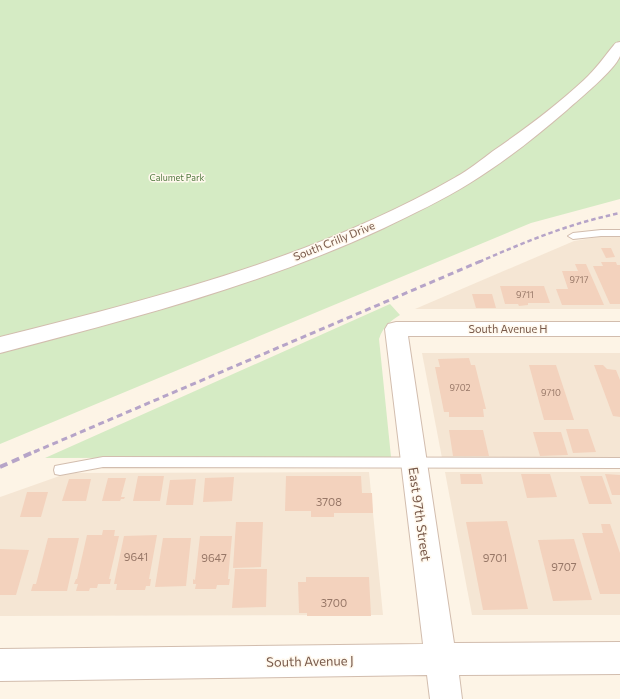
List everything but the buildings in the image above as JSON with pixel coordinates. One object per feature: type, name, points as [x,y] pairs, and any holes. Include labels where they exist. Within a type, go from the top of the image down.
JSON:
[{"type":"street","name":"South Crilly Drive","points":[[0,346],[186,296],[255,273],[326,246],[399,215],[462,181],[536,128],[607,74],[620,46]]},
{"type":"street","name":"South Avenue H","points":[[396,329],[620,328]]},
{"type":"street","name":"East 97th Street","points":[[396,329],[446,699]]},
{"type":"street","name":"South Avenue J","points":[[0,665],[620,658]]},
{"type":"lane","points":[[573,236],[601,232],[620,232]]},
{"type":"lane","points":[[60,470],[103,462],[620,462]]},
{"type":"shaded area","points":[[604,236],[620,236],[620,309],[415,309],[574,241]]},
{"type":"shaded area","points":[[422,353],[620,353],[620,457],[442,458]]},
{"type":"shaded area","points":[[369,472],[383,615],[0,616],[0,497],[68,473]]},
{"type":"shaded area","points":[[445,472],[620,472],[620,615],[472,615]]},
{"type":"green space","name":"Calumet Park","points":[[0,0],[620,0],[620,199],[531,223],[0,444]]},
{"type":"green space","points":[[390,304],[400,315],[387,325],[382,331],[379,339],[391,457],[45,458]]},
{"type":"railway","points":[[479,262],[548,234],[583,222],[620,213]]},
{"type":"railway","points":[[34,452],[481,261]]},
{"type":"railway","points":[[0,467],[36,451]]}]
